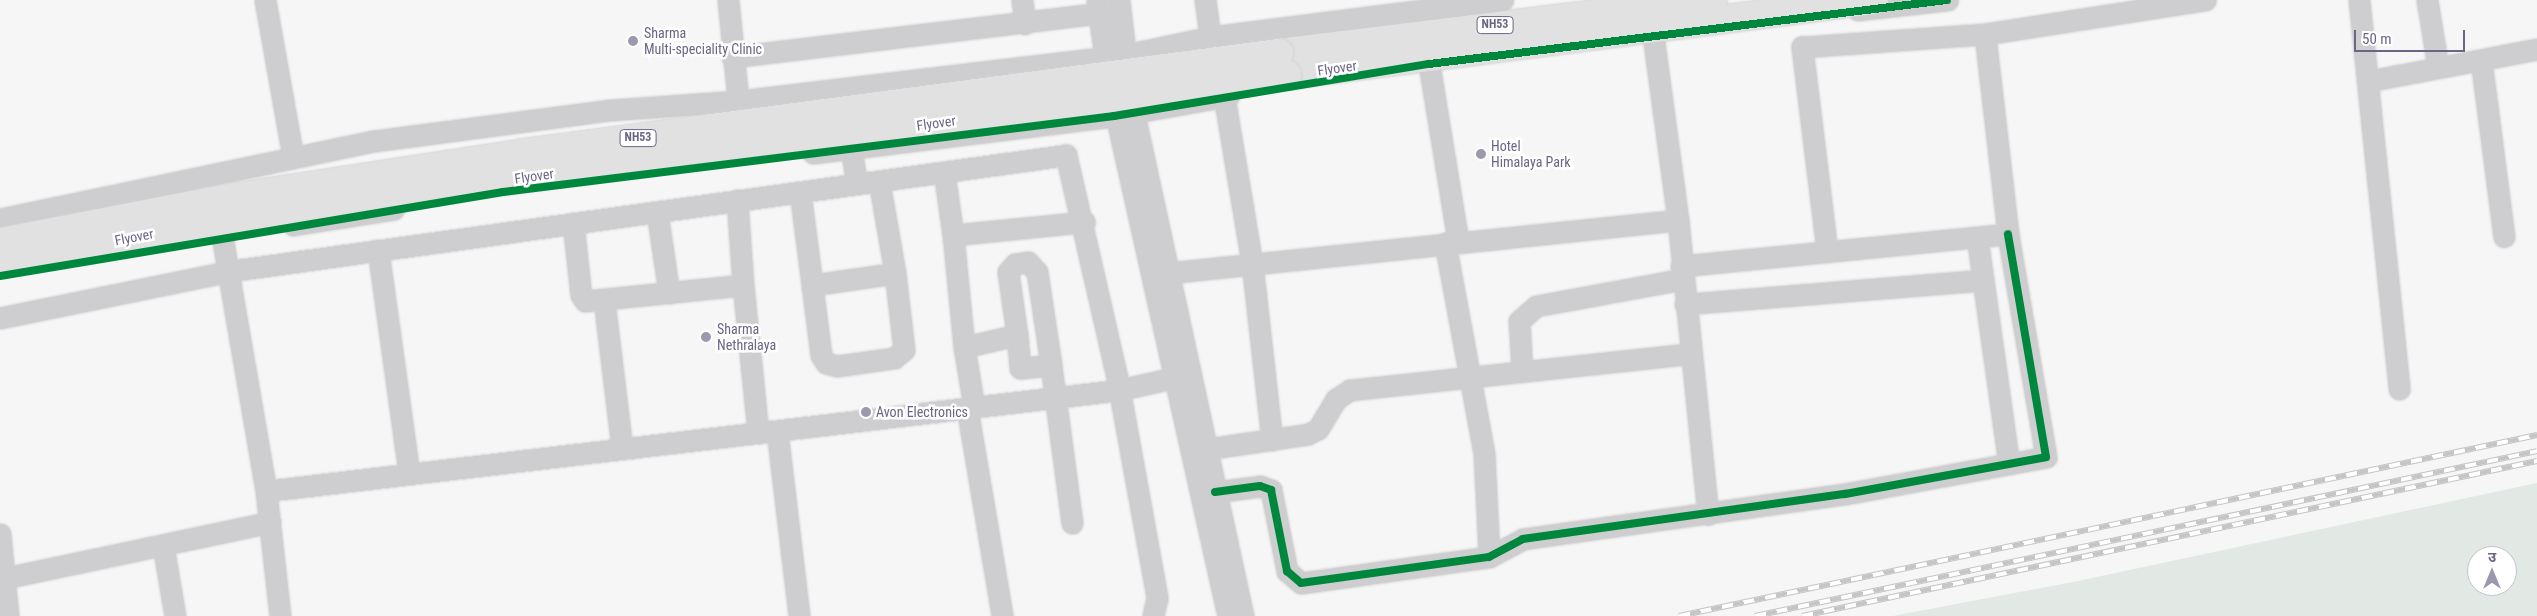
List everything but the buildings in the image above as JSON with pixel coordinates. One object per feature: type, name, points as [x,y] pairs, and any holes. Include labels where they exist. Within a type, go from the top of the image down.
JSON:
[{"type":"highway","name":"Flyover","points":[[0,242],[224,199],[523,153],[1412,35],[1713,0]]},
{"type":"highway","name":"Flyover","points":[[0,262],[219,221],[358,200],[1186,87],[1874,0]]},
{"type":"street","points":[[265,0],[294,157]]},
{"type":"street","points":[[728,0],[732,57],[738,100]]},
{"type":"street","points":[[1022,0],[1025,24]]},
{"type":"street","points":[[1119,0],[1125,55],[1119,80],[1123,114],[1173,378],[1198,451],[1215,492],[1243,616]]},
{"type":"street","points":[[1205,0],[1210,37]]},
{"type":"street","points":[[0,219],[374,141],[611,110],[738,100],[1103,58],[1210,37],[1504,0]]},
{"type":"street","points":[[0,276],[222,236],[502,192],[1123,114],[1429,64],[1947,0]]},
{"type":"street","points":[[1827,251],[1802,47],[1985,34],[2205,0]]},
{"type":"street","points":[[2359,0],[2399,389]]},
{"type":"street","points":[[2427,0],[2438,67]]},
{"type":"street","points":[[732,57],[1025,24],[1098,6],[1103,58],[1119,80]]},
{"type":"street","points":[[1215,492],[1260,486],[1271,490],[1287,571],[1301,583],[1489,557],[1523,539],[1708,514],[2046,457],[2008,234],[1985,34]]},
{"type":"street","points":[[1653,35],[1678,220],[1689,354],[1708,514]]},
{"type":"street","points":[[2368,81],[2537,49]]},
{"type":"street","points":[[2480,60],[2504,237]]},
{"type":"street","points":[[1429,64],[1452,242],[1484,453],[1489,557]]},
{"type":"street","points":[[1224,96],[1252,263],[1272,440]]},
{"type":"street","points":[[1123,114],[1167,273],[1228,616]]},
{"type":"street","points":[[852,148],[857,184]]},
{"type":"street","points":[[0,318],[230,271],[1066,155],[1084,222],[1119,390],[1157,598],[1153,616]]},
{"type":"street","points":[[944,172],[953,236],[971,408],[1002,616]]},
{"type":"street","points":[[800,192],[821,355],[826,363],[837,366],[894,358],[904,350],[895,274],[879,181]]},
{"type":"street","points":[[737,200],[743,285],[799,616]]},
{"type":"street","points":[[657,212],[669,293]]},
{"type":"street","points":[[1167,273],[1678,220]]},
{"type":"street","points":[[953,236],[1084,222]]},
{"type":"street","points":[[573,223],[581,295],[585,301],[743,285]]},
{"type":"street","points":[[1522,370],[1519,321],[1536,306],[1682,272],[1827,251],[2008,234]]},
{"type":"street","points":[[222,236],[230,271],[266,491],[280,616]]},
{"type":"street","points":[[1977,237],[2009,464]]},
{"type":"street","points":[[378,250],[409,474]]},
{"type":"street","points":[[1051,366],[1020,368],[1008,272],[1015,264],[1028,262],[1037,272],[1051,366],[1072,523]]},
{"type":"street","points":[[812,285],[895,274]]},
{"type":"street","points":[[1685,304],[1983,280]]},
{"type":"street","points":[[604,300],[622,449]]},
{"type":"street","points":[[964,347],[1017,335]]},
{"type":"street","points":[[1198,451],[1272,440],[1318,429],[1336,399],[1350,390],[1472,374],[1689,354]]},
{"type":"street","points":[[266,491],[1119,390],[1173,378]]},
{"type":"street","points":[[5,578],[270,522]]},
{"type":"street","points":[[0,534],[5,578],[4,612]]},
{"type":"street","points":[[164,545],[175,616]]},
{"type":"shaded area","points":[[2537,483],[2537,616],[1893,616],[2078,581]]},
{"type":"railway","points":[[1679,616],[2537,435]]},
{"type":"railway","points":[[1755,616],[2537,451]]},
{"type":"railway","points":[[1802,616],[2537,461]]},
{"type":"cycle path","points":[[0,276],[503,192],[1114,116],[1429,64],[1947,0]]},
{"type":"cycle path","points":[[1215,492],[1260,486],[1271,490],[1287,571],[1301,583],[1489,557],[1523,539],[1845,494],[2046,457],[2008,234]]},
{"type":"place","name":"Sharma Multi-speciality Clinic","points":[[633,41]]},
{"type":"place","name":"Hotel Himalaya Park","points":[[1481,154]]},
{"type":"place","name":"Sharma Nethralaya","points":[[706,337]]},
{"type":"place","name":"Avon Electronics","points":[[866,412]]}]
